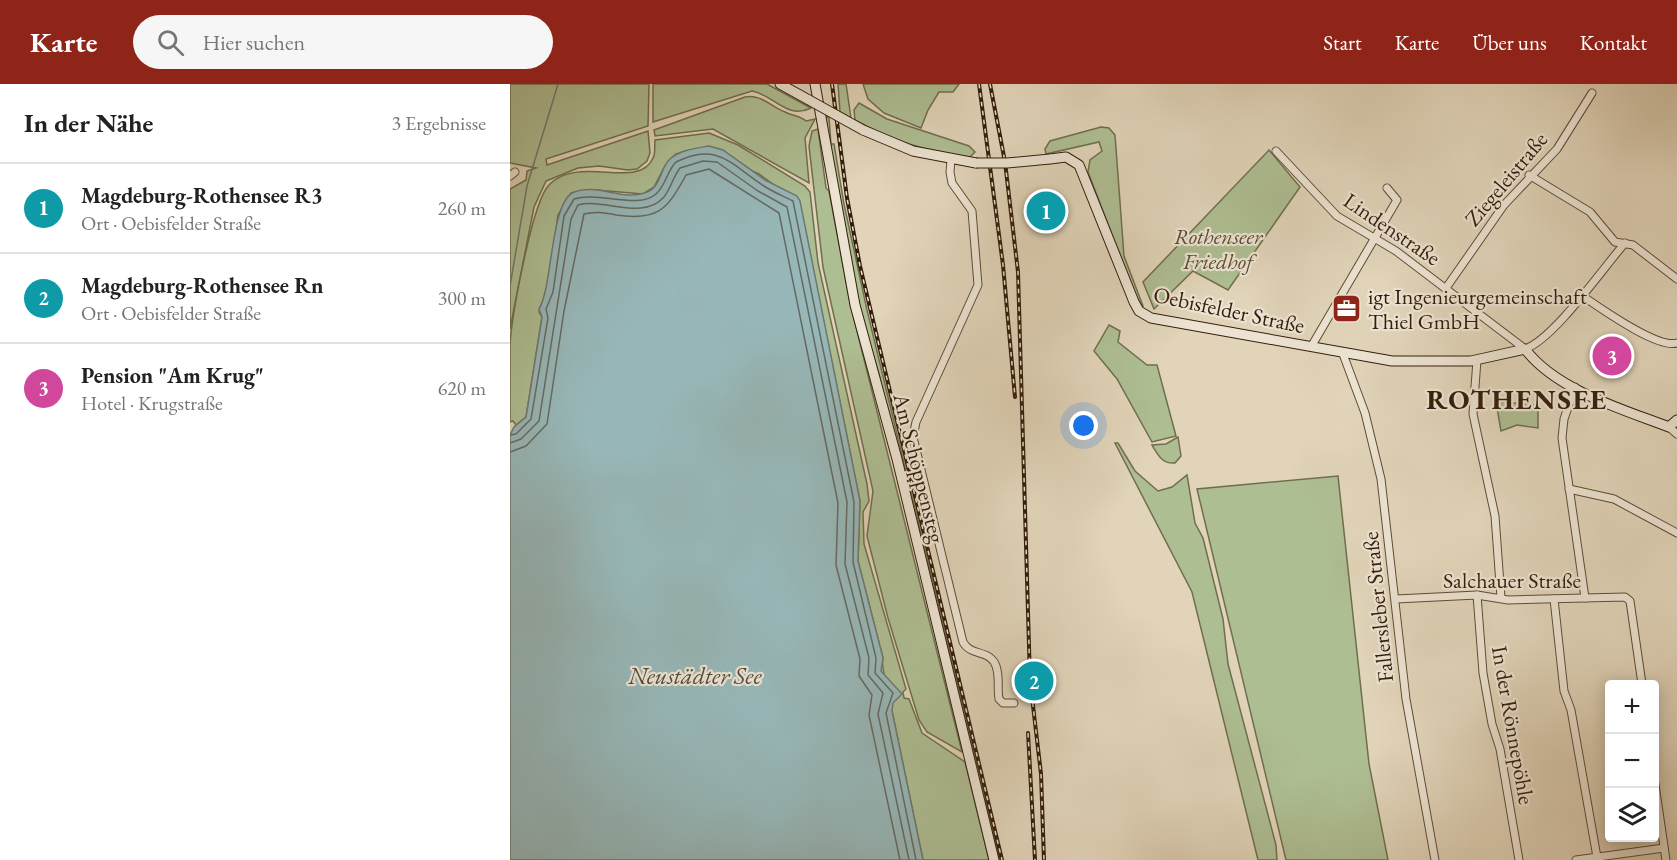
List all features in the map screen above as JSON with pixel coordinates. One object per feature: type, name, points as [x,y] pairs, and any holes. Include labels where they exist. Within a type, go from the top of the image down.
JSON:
[{"type":"street","name":"Oebisfelder Straße","points":[[780,84],[863,130],[904,148],[951,160],[976,163],[1007,164],[1066,157],[1079,165],[1126,286],[1142,313],[1151,318],[1396,362],[1477,360],[1525,349]]},
{"type":"street","name":"Am Schöppensteg","points":[[815,84],[852,294],[894,448],[994,860]]},
{"type":"street","name":"Ziegeleistraße","points":[[1446,288],[1504,205],[1529,175],[1549,160],[1592,93]]},
{"type":"street","name":"Lindenstraße","points":[[1276,151],[1337,216],[1376,237],[1525,349]]},
{"type":"street","points":[[951,160],[952,181],[972,211],[979,282],[916,422],[913,438],[963,642],[970,651],[986,654],[993,659],[999,676],[1000,700],[1014,703]]},
{"type":"street","points":[[1529,175],[1590,212],[1608,237],[1615,242],[1633,245],[1677,279]]},
{"type":"street","points":[[1311,347],[1397,200],[1387,188]]},
{"type":"street","points":[[1624,243],[1552,329],[1536,344],[1525,349],[1548,374],[1575,387],[1673,430],[1677,420]]},
{"type":"street","points":[[1581,295],[1625,324],[1667,343],[1677,343]]},
{"type":"street","name":"Fallersleber Straße","points":[[1343,354],[1365,413],[1379,468],[1406,699],[1435,860]]},
{"type":"street","points":[[1477,360],[1473,414],[1495,516],[1501,598]]},
{"type":"street","points":[[1575,387],[1562,431],[1585,598]]},
{"type":"street","points":[[1569,489],[1614,499],[1677,533]]},
{"type":"street","name":"Salchauer Straße","points":[[1396,599],[1477,595],[1554,599],[1627,597],[1630,601],[1641,680]]},
{"type":"street","name":"In der Rönnepöhle","points":[[1477,595],[1483,673],[1492,724],[1500,747],[1519,860]]},
{"type":"street","points":[[1554,599],[1564,691],[1571,710],[1597,857]]},
{"type":"street","points":[[1655,788],[1666,860]]},
{"type":"street","points":[[1575,860],[1664,848]]},
{"type":"green space","points":[[510,84],[649,84],[648,126],[546,159],[547,165],[648,131],[650,153],[647,161],[637,169],[599,166],[578,168],[546,181],[534,207],[510,329],[510,189],[526,180],[527,171],[536,168],[510,163]]},
{"type":"green space","points":[[653,84],[767,84],[811,108],[802,111],[788,109],[752,91],[653,122]]},
{"type":"green space","points":[[838,84],[846,84],[851,118],[840,112]]},
{"type":"green space","points":[[863,84],[959,84],[953,92],[939,92],[921,128],[884,113],[868,99]]},
{"type":"green space","points":[[745,97],[756,97],[806,121],[815,119],[805,138],[809,183],[713,129],[655,136],[654,130]]},
{"type":"green space","points":[[859,103],[887,119],[969,146],[975,152],[969,158],[953,155],[910,144],[883,134],[855,120],[854,110]]},
{"type":"green space","points":[[822,114],[829,118],[831,144],[834,144],[844,204],[867,310],[1000,860],[995,860],[879,374],[860,312]]},
{"type":"green space","points":[[1101,127],[1109,128],[1115,135],[1124,256],[1143,306],[1140,307],[1088,172],[1090,160],[1102,151],[1099,142],[1046,154],[1045,149],[1050,141]]},
{"type":"green space","points":[[818,129],[826,188],[829,191],[850,303],[962,752],[927,732],[919,720],[888,618],[867,536],[873,491],[823,267],[809,146],[812,131]]},
{"type":"green space","points":[[709,133],[738,145],[805,186],[810,192],[818,263],[867,484],[869,501],[863,512],[864,544],[906,689],[903,692],[904,698],[909,699],[922,733],[965,762],[989,860],[923,860],[883,658],[858,561],[860,501],[800,204],[759,174],[701,148],[676,154],[665,166],[654,187],[643,194],[596,190],[571,193],[558,215],[547,291],[539,312],[542,317],[526,417],[516,425],[513,421],[510,422],[510,344],[515,310],[530,235],[536,213],[549,185],[561,176],[576,172],[635,172],[646,167],[653,158],[655,140]]},
{"type":"green space","name":"Rothenseer Friedhof","points":[[1269,150],[1300,187],[1228,290],[1193,271],[1154,309],[1143,282]]},
{"type":"green space","points":[[1109,325],[1120,331],[1118,342],[1147,365],[1157,365],[1176,436],[1152,442],[1117,379],[1094,351]]},
{"type":"green space","points":[[1501,402],[1538,405],[1538,428],[1517,425],[1501,431],[1497,408]]},
{"type":"green space","points":[[1178,437],[1181,456],[1175,463],[1164,460],[1152,445],[1166,444]]},
{"type":"green space","points":[[1115,443],[1118,443],[1135,471],[1158,491],[1172,487],[1187,475],[1195,523],[1203,538],[1223,619],[1228,664],[1276,845],[1277,860],[1258,860],[1192,592]]},
{"type":"green space","points":[[1338,476],[1369,764],[1388,860],[1286,860],[1197,489]]},
{"type":"water","name":"Neustädter See","points":[[709,146],[723,150],[765,180],[797,196],[800,201],[860,501],[858,561],[883,658],[881,671],[902,694],[893,703],[892,711],[923,860],[510,860],[510,435],[514,427],[526,417],[542,317],[539,309],[544,298],[560,211],[566,199],[574,192],[592,190],[638,195],[652,190],[667,163],[674,156],[688,150]]},
{"type":"waterway","points":[[510,286],[527,186],[558,84]]},
{"type":"railway","points":[[832,84],[847,198],[860,266],[1002,860]]},
{"type":"railway","points":[[979,84],[1003,265],[1015,397]]},
{"type":"railway","points":[[990,84],[1005,162],[1018,272],[1030,680],[1041,774],[1044,860]]},
{"type":"railway","points":[[1028,733],[1035,860]]},
{"type":"place","name":"Magdeburg-Rothensee R3","points":[[1046,211]]},
{"type":"place","name":"igt Ingenieurgemeinschaft Thiel GmbH","points":[[1347,309]]},
{"type":"place","name":"Pension \"Am Krug\"","points":[[1612,356]]},
{"type":"place","name":"Magdeburg-Rothensee Rn","points":[[1034,681]]},
{"type":"district","name":"ROTHENSEE","points":[[1517,399]]}]
